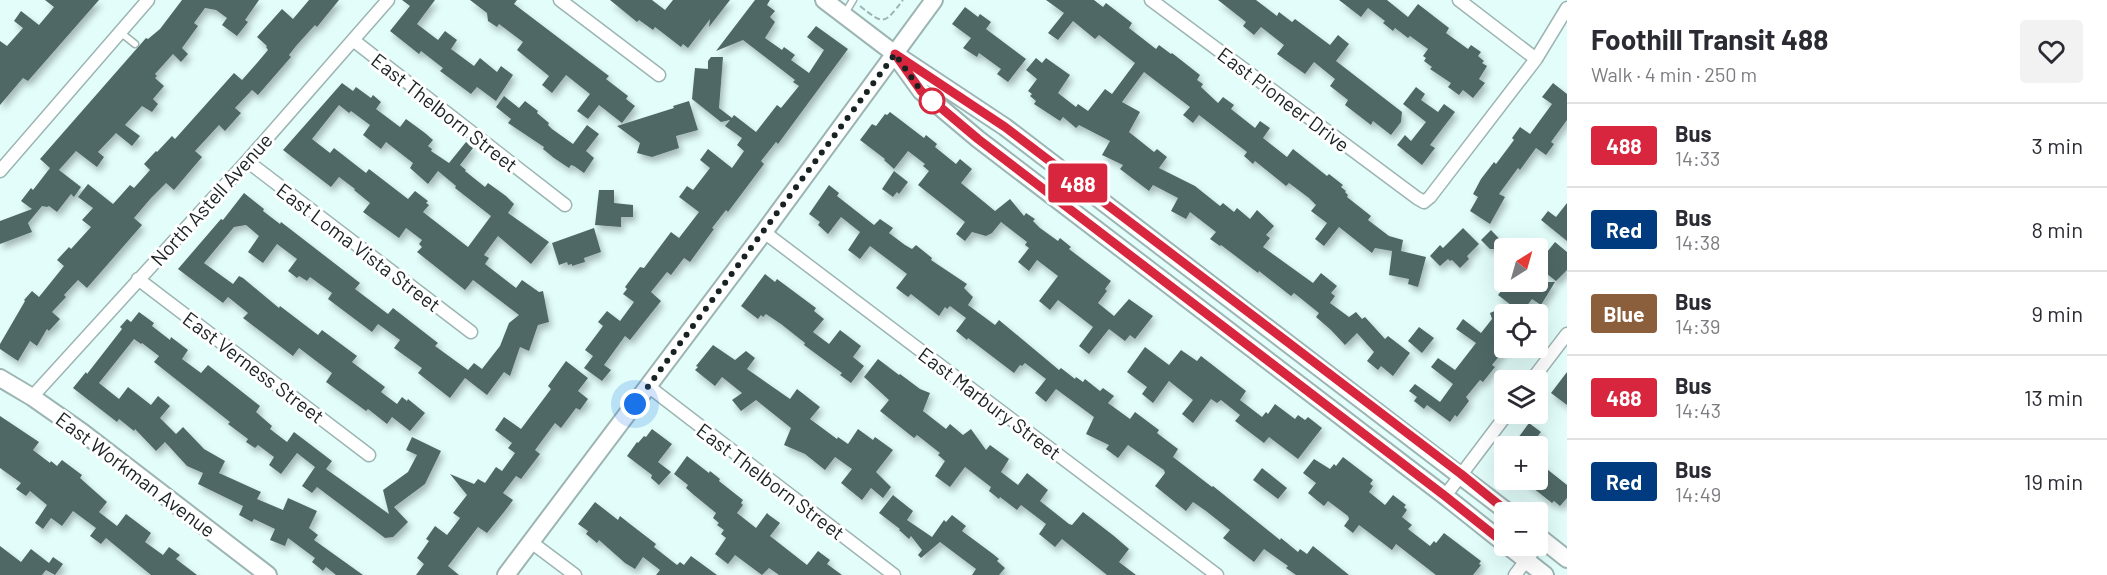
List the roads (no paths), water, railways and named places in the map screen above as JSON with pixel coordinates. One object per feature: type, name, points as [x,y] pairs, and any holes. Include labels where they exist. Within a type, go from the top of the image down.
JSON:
[{"type":"street","points":[[0,171],[148,0]]},
{"type":"street","name":"North Astell Avenue","points":[[32,397],[247,161],[388,0]]},
{"type":"street","points":[[560,0],[659,75]]},
{"type":"street","points":[[824,0],[850,6],[895,54],[921,91],[978,139],[1494,535]]},
{"type":"street","points":[[506,575],[764,232],[934,0]]},
{"type":"street","name":"East Pioneer Drive","points":[[1151,0],[1424,202],[1536,59]]},
{"type":"street","points":[[1460,0],[1536,59],[1567,8]]},
{"type":"street","name":"East Thelborn Street","points":[[353,40],[565,205]]},
{"type":"street","points":[[895,54],[1005,127],[1495,502]]},
{"type":"street","name":"East Loma Vista Street","points":[[247,161],[471,332]]},
{"type":"street","name":"East Marbury Street","points":[[764,232],[1217,575]]},
{"type":"street","name":"East Verness Street","points":[[138,279],[369,455]]},
{"type":"street","points":[[1539,370],[1567,334]]},
{"type":"street","name":"East Workman Avenue","points":[[0,378],[82,432],[268,575]]},
{"type":"street","name":"East Thelborn Street","points":[[648,386],[894,575]]},
{"type":"street","points":[[1445,496],[1499,424]]},
{"type":"street","points":[[531,542],[575,575]]},
{"type":"street","points":[[1548,547],[1567,559]]},
{"type":"street","points":[[1521,556],[1545,575]]},
{"type":"street","points":[[1515,575],[1529,556]]},
{"type":"lane","points":[[120,32],[135,44]]}]
